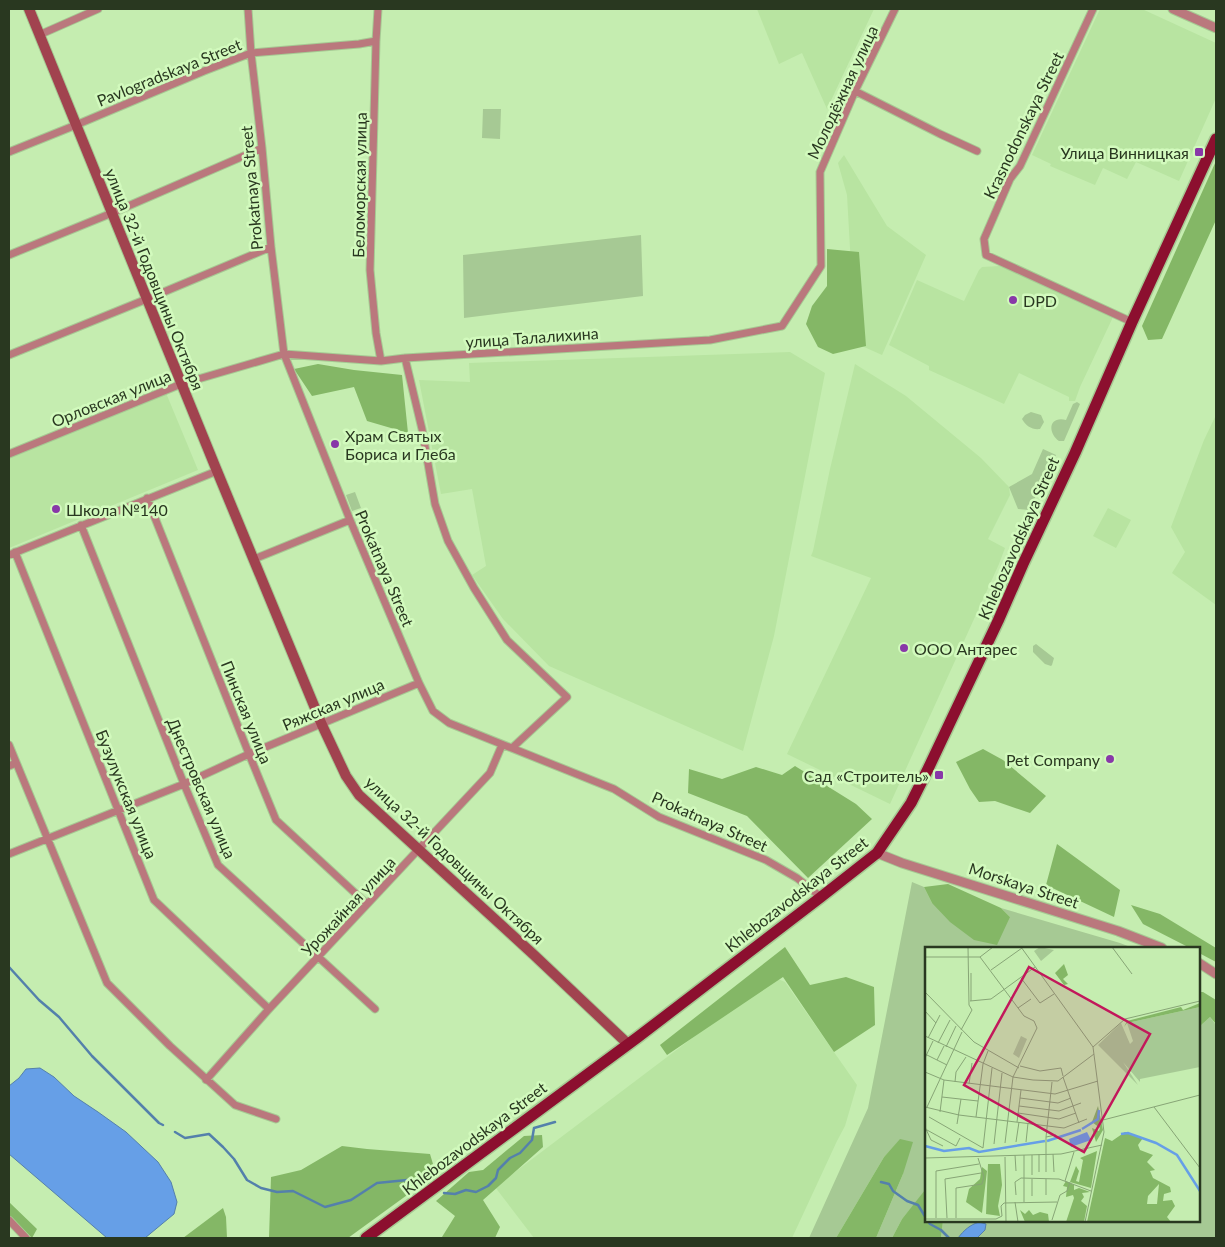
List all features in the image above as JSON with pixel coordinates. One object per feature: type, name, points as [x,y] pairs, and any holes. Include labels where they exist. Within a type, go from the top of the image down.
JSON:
[{"type":"main road","name":"улица 32-й Годовщины Октября","points":[[29,9],[216,471],[322,724],[346,776],[358,794],[628,1044]]},
{"type":"main road","name":"Khlebozavodskaya Street","points":[[366,1238],[628,1044],[877,854],[911,803],[998,622],[1216,138]]},
{"type":"street","points":[[39,35],[98,9]]},
{"type":"street","name":"Prokatnaya Street","points":[[248,9],[270,247],[284,354],[350,520],[419,683],[433,711],[449,723],[614,789],[659,817],[766,860],[797,878],[821,897]]},
{"type":"street","name":"Беломорская улица","points":[[378,9],[370,270],[376,333],[381,361]]},
{"type":"street","name":"Молодёжная улица","points":[[782,326],[821,266],[820,172],[855,91],[895,9]]},
{"type":"street","name":"Krasnodonskaya Street","points":[[1094,9],[1020,166],[1010,179],[984,239],[986,255],[1132,322]]},
{"type":"street","points":[[1173,9],[1216,28]]},
{"type":"street","name":"Pavlogradskaya Street","points":[[9,152],[204,71],[251,54],[376,41]]},
{"type":"street","points":[[855,91],[977,151]]},
{"type":"street","points":[[9,255],[262,148]]},
{"type":"street","points":[[9,355],[270,247]]},
{"type":"street","name":"улица Талалихина","points":[[284,354],[381,361],[710,340],[782,326]]},
{"type":"street","name":"Орловская улица","points":[[9,454],[181,384],[284,354]]},
{"type":"street","points":[[405,358],[422,429],[436,504],[448,540],[474,588],[507,640],[567,696],[512,748]]},
{"type":"street","points":[[12,553],[216,471]]},
{"type":"street","name":"Пинская улица","points":[[147,498],[276,820],[367,904]]},
{"type":"street","points":[[254,559],[350,520]]},
{"type":"street","name":"Днестровская улица","points":[[81,525],[218,865],[375,1009]]},
{"type":"street","name":"Бузулукская улица","points":[[12,553],[119,810],[154,900],[269,1009]]},
{"type":"street","name":"Ряжская улица","points":[[9,854],[184,784],[249,754],[419,683]]},
{"type":"street","points":[[9,745],[12,764],[48,838],[107,983],[170,1046],[235,1105],[276,1119]]},
{"type":"street","name":"Урожайная улица","points":[[206,1080],[269,1009],[420,850],[490,773],[502,745]]},
{"type":"street","name":"Morskaya Street","points":[[877,854],[1118,931],[1159,947]]},
{"type":"street","points":[[1200,964],[1216,974]]},
{"type":"street","points":[[9,1220],[26,1238]]},
{"type":"shaded area","points":[[757,9],[874,9],[827,109],[802,53],[779,64]]},
{"type":"shaded area","points":[[1100,9],[1142,9],[1216,43],[1216,98],[1179,181],[1136,162],[1127,179],[1103,168],[1095,185],[1050,166],[1051,164],[1032,155]]},
{"type":"shaded area","points":[[483,109],[501,109],[500,139],[482,138]]},
{"type":"shaded area","points":[[844,155],[887,226],[926,255],[882,355],[853,342],[847,195],[838,163]]},
{"type":"shaded area","points":[[1216,161],[1216,220],[1162,339],[1148,340],[1142,326]]},
{"type":"shaded area","points":[[641,235],[643,296],[464,318],[463,255]]},
{"type":"shaded area","points":[[827,249],[859,252],[866,346],[833,354],[818,347],[806,324],[812,306],[827,286]]},
{"type":"shaded area","points":[[1000,266],[1113,317],[1075,401],[1069,401],[1069,397],[1019,373],[1004,404],[929,370],[929,366],[889,345],[917,280],[964,301],[982,267]]},
{"type":"shaded area","points":[[790,352],[825,373],[774,636],[743,751],[549,666],[503,619],[472,575],[486,566],[472,489],[441,494],[419,380],[470,382],[469,363]]},
{"type":"shaded area","points":[[318,364],[402,375],[408,433],[367,421],[354,387],[312,396],[294,369]]},
{"type":"shaded area","points":[[855,364],[906,396],[981,458],[1009,487],[1010,495],[988,539],[1005,548],[999,564],[890,804],[787,754],[871,578],[811,556]]},
{"type":"shaded area","name":"Школа №140","points":[[166,393],[198,470],[9,548],[9,457]]},
{"type":"shaded area","points":[[1077,402],[1080,404],[1064,441],[1059,441],[1051,429],[1053,423],[1060,419],[1066,420],[1073,404]]},
{"type":"shaded area","points":[[1031,412],[1041,415],[1044,422],[1040,429],[1030,427],[1022,419]]},
{"type":"shaded area","points":[[1216,415],[1216,605],[1172,573],[1185,552],[1171,527],[1204,440]]},
{"type":"shaded area","points":[[1043,449],[1056,455],[1029,510],[1018,509],[1009,487],[1032,474]]},
{"type":"shaded area","points":[[355,492],[361,508],[352,511],[346,495]]},
{"type":"shaded area","points":[[1108,508],[1131,520],[1116,548],[1093,536]]},
{"type":"shaded area","points":[[1036,644],[1054,658],[1051,666],[1045,664],[1033,652],[1033,646]]},
{"type":"shaded area","points":[[983,749],[1003,760],[1046,796],[1030,813],[995,801],[979,802],[956,762]]},
{"type":"shaded area","points":[[795,766],[856,804],[872,819],[808,878],[747,816],[688,793],[689,769],[722,779],[756,767],[782,775]]},
{"type":"shaded area","points":[[1057,844],[1120,890],[1114,917],[1046,885]]},
{"type":"shaded area","points":[[912,882],[924,887],[932,903],[1010,917],[1001,908],[1130,947],[925,947],[925,1191],[902,1219],[892,1238],[876,1238],[903,1174],[900,1140],[884,1157],[836,1238],[809,1238],[868,1108]]},
{"type":"shaded area","points":[[948,884],[1001,908],[1010,917],[997,945],[974,940],[950,922],[932,903],[924,887]]},
{"type":"shaded area","points":[[1131,905],[1160,914],[1216,948],[1216,962],[1200,954],[1200,947],[1188,947],[1143,924]]},
{"type":"shaded area","points":[[785,947],[810,985],[846,977],[874,987],[875,1025],[834,1052],[783,977],[667,1055],[660,1045]]},
{"type":"shaded area","points":[[773,977],[785,982],[857,1085],[845,1126],[792,1238],[534,1238],[495,1187]]},
{"type":"shaded area","points":[[1200,992],[1216,1000],[1216,1024],[1210,1017],[1200,1026]]},
{"type":"shaded area","points":[[1210,1017],[1216,1025],[1216,1238],[941,1238],[943,1222],[1200,1222],[1200,1026]]},
{"type":"shaded area","points":[[542,1135],[543,1147],[483,1200],[500,1227],[495,1238],[439,1238],[442,1237],[455,1216],[436,1201],[469,1172],[483,1170],[524,1136]]},
{"type":"shaded area","points":[[900,1139],[913,1142],[903,1174],[876,1238],[836,1238],[884,1157]]},
{"type":"shaded area","points":[[342,1146],[430,1154],[436,1174],[348,1238],[269,1238],[271,1177],[301,1170]]},
{"type":"shaded area","points":[[925,1190],[925,1222],[943,1222],[941,1238],[892,1238],[902,1219]]},
{"type":"shaded area","points":[[9,1202],[37,1229],[32,1238],[9,1215]]},
{"type":"shaded area","points":[[223,1208],[226,1217],[227,1238],[183,1238]]},
{"type":"water","points":[[40,1068],[54,1077],[74,1096],[126,1132],[158,1162],[171,1182],[177,1202],[174,1214],[145,1238],[107,1238],[9,1154],[9,1086],[26,1069]]},
{"type":"water","points":[[979,1222],[986,1224],[985,1230],[977,1238],[958,1238],[967,1228]]},
{"type":"waterway","points":[[9,967],[39,1000],[59,1017],[92,1056],[163,1125]]},
{"type":"waterway","points":[[444,1193],[455,1194],[466,1190],[476,1192],[488,1186],[496,1178],[498,1170],[510,1158],[520,1153],[532,1140],[534,1128],[555,1122]]},
{"type":"waterway","points":[[175,1132],[185,1138],[209,1134],[234,1159],[247,1180],[261,1188],[277,1192],[293,1191],[325,1207],[351,1200],[377,1183],[407,1180]]},
{"type":"waterway","points":[[881,1182],[889,1184],[893,1191],[907,1201],[918,1205],[925,1216]]},
{"type":"waterway","points":[[929,1222],[949,1238]]},
{"type":"place","name":"Улица Винницкая","points":[[1199,152]]},
{"type":"place","name":"DPD","points":[[1013,300]]},
{"type":"place","name":"Храм Святых Бориса и Глеба","points":[[335,444]]},
{"type":"place","name":"Школа №140","points":[[56,509]]},
{"type":"place","name":"ООО Антарес","points":[[904,648]]},
{"type":"place","name":"Pet Company","points":[[1110,759]]},
{"type":"place","name":"Сад «Строитель»","points":[[939,775]]}]
